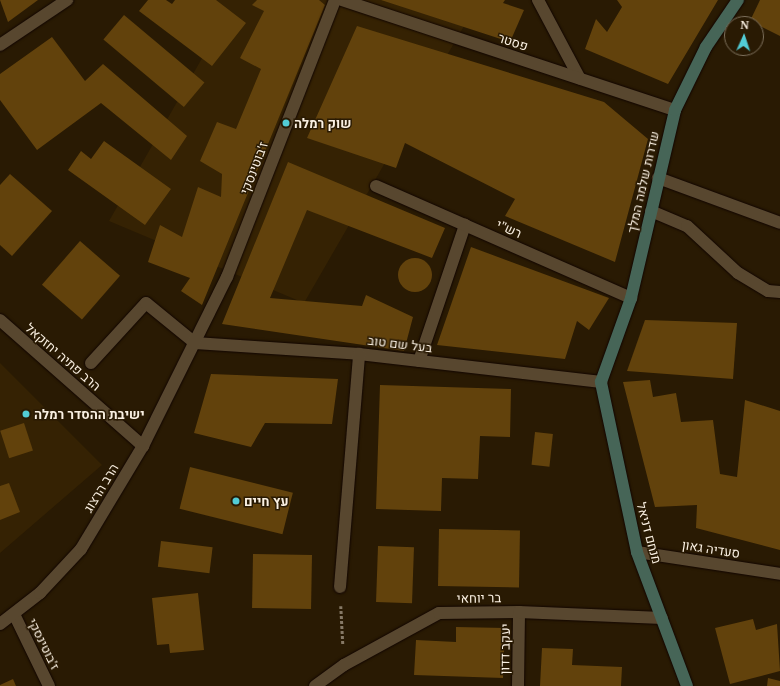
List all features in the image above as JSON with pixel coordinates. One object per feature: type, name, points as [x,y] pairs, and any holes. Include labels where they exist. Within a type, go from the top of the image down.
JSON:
[{"type":"street","points":[[0,45],[67,0]]},
{"type":"street","name":"ז'בוטינסקי","points":[[195,343],[227,277],[335,0]]},
{"type":"street","name":"פסטר","points":[[342,0],[675,110]]},
{"type":"street","points":[[538,0],[580,79]]},
{"type":"street","name":"שדרות שלמה המלך","points":[[601,382],[631,298],[675,110],[706,47],[738,0]]},
{"type":"street","points":[[658,178],[780,223]]},
{"type":"street","name":"רש\"י","points":[[376,186],[631,298]]},
{"type":"street","points":[[651,211],[687,226],[738,273],[768,290],[780,292]]},
{"type":"street","points":[[419,361],[465,225]]},
{"type":"street","points":[[91,363],[146,302],[195,343]]},
{"type":"street","name":"הרב פתיה יחזקאל","points":[[0,320],[143,446]]},
{"type":"street","name":"בעל שם טוב","points":[[195,343],[359,354],[601,382]]},
{"type":"street","name":"הרב הרצוג","points":[[0,624],[40,593],[81,549],[143,446],[195,343]]},
{"type":"street","points":[[340,587],[359,354]]},
{"type":"street","name":"מנחם דניאל","points":[[601,382],[637,552],[687,686]]},
{"type":"street","name":"סעדיה גאון","points":[[637,552],[780,574]]},
{"type":"street","name":"בר יוחאי","points":[[315,686],[344,664],[439,613],[519,612],[662,618]]},
{"type":"street","name":"יעקב דדון","points":[[518,686],[519,612]]},
{"type":"street","name":"ז'בוטינסקי","points":[[14,614],[49,686]]},
{"type":"path","points":[[340,587],[344,664]]},
{"type":"shaded area","name":"שוק רמלה","points":[[195,0],[479,0],[304,303],[109,221],[221,25]]},
{"type":"shaded area","name":"ישיבת ההסדר רמלה","points":[[0,363],[102,465],[0,553]]},
{"type":"building","points":[[0,0],[38,0],[8,22]]},
{"type":"building","points":[[148,0],[166,0],[172,4],[175,0],[216,0],[246,23],[212,66],[139,11]]},
{"type":"building","points":[[257,0],[319,0],[325,5],[202,305],[181,291],[190,278],[148,262],[160,225],[182,237],[198,187],[221,197],[222,174],[200,161],[217,122],[236,129],[261,69],[240,58],[264,11],[252,5]]},
{"type":"building","points":[[381,0],[505,0],[503,3],[524,10],[510,42]]},
{"type":"building","points":[[617,0],[718,0],[668,84],[585,49],[596,19],[607,32],[622,7]]},
{"type":"building","points":[[760,0],[780,0],[780,36],[764,28],[764,16],[752,16]]},
{"type":"building","points":[[124,15],[204,82],[184,107],[103,40]]},
{"type":"building","points":[[357,26],[604,102],[648,139],[615,262],[505,216],[515,199],[405,143],[396,168],[307,138]]},
{"type":"building","points":[[52,37],[85,81],[103,64],[187,136],[171,160],[101,103],[37,150],[0,100],[0,74]]},
{"type":"building","points":[[104,141],[171,189],[145,225],[68,170],[81,151],[91,159]]},
{"type":"building","points":[[288,162],[445,228],[432,258],[307,210],[270,298],[362,306],[366,295],[413,317],[404,351],[222,324]]},
{"type":"building","points":[[10,174],[52,211],[12,256],[0,245],[0,185]]},
{"type":"building","points":[[80,241],[120,276],[82,320],[42,285]]},
{"type":"building","points":[[471,247],[609,298],[589,330],[577,321],[565,359],[437,345]]},
{"type":"building","points":[[418,258],[427,263],[431,268],[431,282],[427,287],[422,291],[412,292],[408,291],[399,282],[398,272],[399,268],[408,259]]},
{"type":"building","points":[[645,320],[737,323],[733,379],[627,371]]},
{"type":"building","points":[[211,374],[338,379],[332,424],[265,423],[251,447],[194,433]]},
{"type":"building","points":[[650,380],[653,397],[676,393],[681,422],[713,420],[720,474],[737,477],[745,400],[780,411],[780,550],[696,528],[697,505],[655,507],[623,382]]},
{"type":"building","points":[[380,385],[511,389],[510,437],[480,436],[478,479],[442,478],[441,511],[376,509]]},
{"type":"building","points":[[24,423],[33,451],[9,458],[0,431]]},
{"type":"building","points":[[535,432],[553,434],[549,467],[532,465]]},
{"type":"building","name":"עץ חיים","points":[[190,467],[293,493],[282,534],[180,509]]},
{"type":"building","points":[[9,483],[20,512],[0,520],[0,486]]},
{"type":"building","points":[[439,529],[520,530],[519,587],[438,586]]},
{"type":"building","points":[[161,541],[213,547],[209,573],[158,567]]},
{"type":"building","points":[[378,546],[414,547],[412,603],[376,602]]},
{"type":"building","points":[[253,554],[312,555],[311,609],[252,608]]},
{"type":"building","points":[[198,593],[204,650],[170,653],[169,644],[157,645],[152,598]]},
{"type":"building","points":[[753,619],[756,630],[777,624],[780,671],[730,684],[715,628]]},
{"type":"building","points":[[456,627],[505,628],[503,678],[414,675],[416,640],[456,642]]},
{"type":"building","points":[[542,648],[573,649],[572,665],[622,667],[621,686],[540,686]]},
{"type":"building","points":[[768,678],[780,681],[780,686],[767,686]]},
{"type":"building","points":[[13,679],[16,686],[0,686],[0,685]]},
{"type":"place","name":"שוק רמלה","points":[[286,123]]},
{"type":"place","name":"ישיבת ההסדר רמלה","points":[[26,414]]},
{"type":"place","name":"עץ חיים","points":[[236,501]]}]
